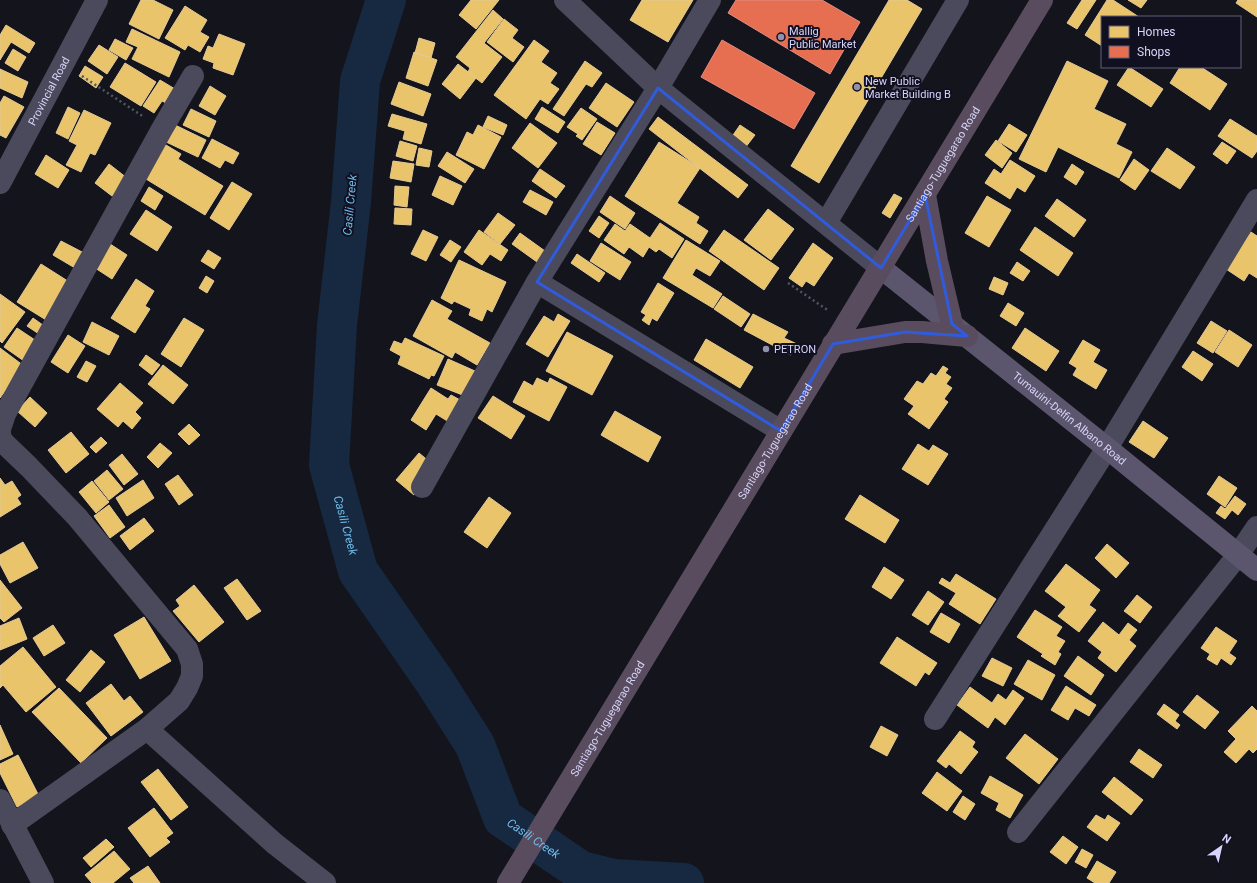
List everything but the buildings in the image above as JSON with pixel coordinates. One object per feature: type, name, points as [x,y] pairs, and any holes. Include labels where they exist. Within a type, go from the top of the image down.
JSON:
[{"type":"highway","name":"Santiago-Tuguegarao Road","points":[[508,883],[1042,0]]},
{"type":"highway","points":[[833,344],[905,332],[959,330],[937,261],[925,195]]},
{"type":"main road","name":"Tumauini-Delfin Albano Road","points":[[881,268],[1257,570]]},
{"type":"street","name":"Provincial Road","points":[[0,183],[97,0]]},
{"type":"street","points":[[565,0],[658,88],[881,268]]},
{"type":"street","points":[[422,487],[537,282],[658,88],[710,0]]},
{"type":"street","points":[[826,223],[958,0]]},
{"type":"street","points":[[12,824],[147,729],[179,701],[192,676],[192,664],[187,649],[77,517],[3,442],[0,436],[0,430],[5,414],[162,129],[193,76]]},
{"type":"street","points":[[935,719],[1107,448],[1257,200]]},
{"type":"street","points":[[537,282],[781,431]]},
{"type":"street","points":[[1018,832],[1238,555],[1257,527]]},
{"type":"street","points":[[147,729],[275,844],[325,883]]},
{"type":"street","points":[[0,800],[43,883]]},
{"type":"path","points":[[63,63],[162,129]]},
{"type":"path","points":[[788,283],[846,323]]},
{"type":"highlighted area","points":[[658,88],[881,268],[925,195],[952,324],[967,336],[905,332],[833,344],[781,431],[537,282]]},
{"type":"waterway","name":"Casili Creek","points":[[386,0],[360,81],[351,202],[337,325],[329,465],[358,571],[435,682],[475,745],[503,818],[581,871],[613,879],[684,883]]},
{"type":"place","name":"Mallig Public Market","points":[[781,37]]},
{"type":"place","name":"New Public Market Building B","points":[[857,87]]},
{"type":"place","name":"PETRON","points":[[766,349]]}]
